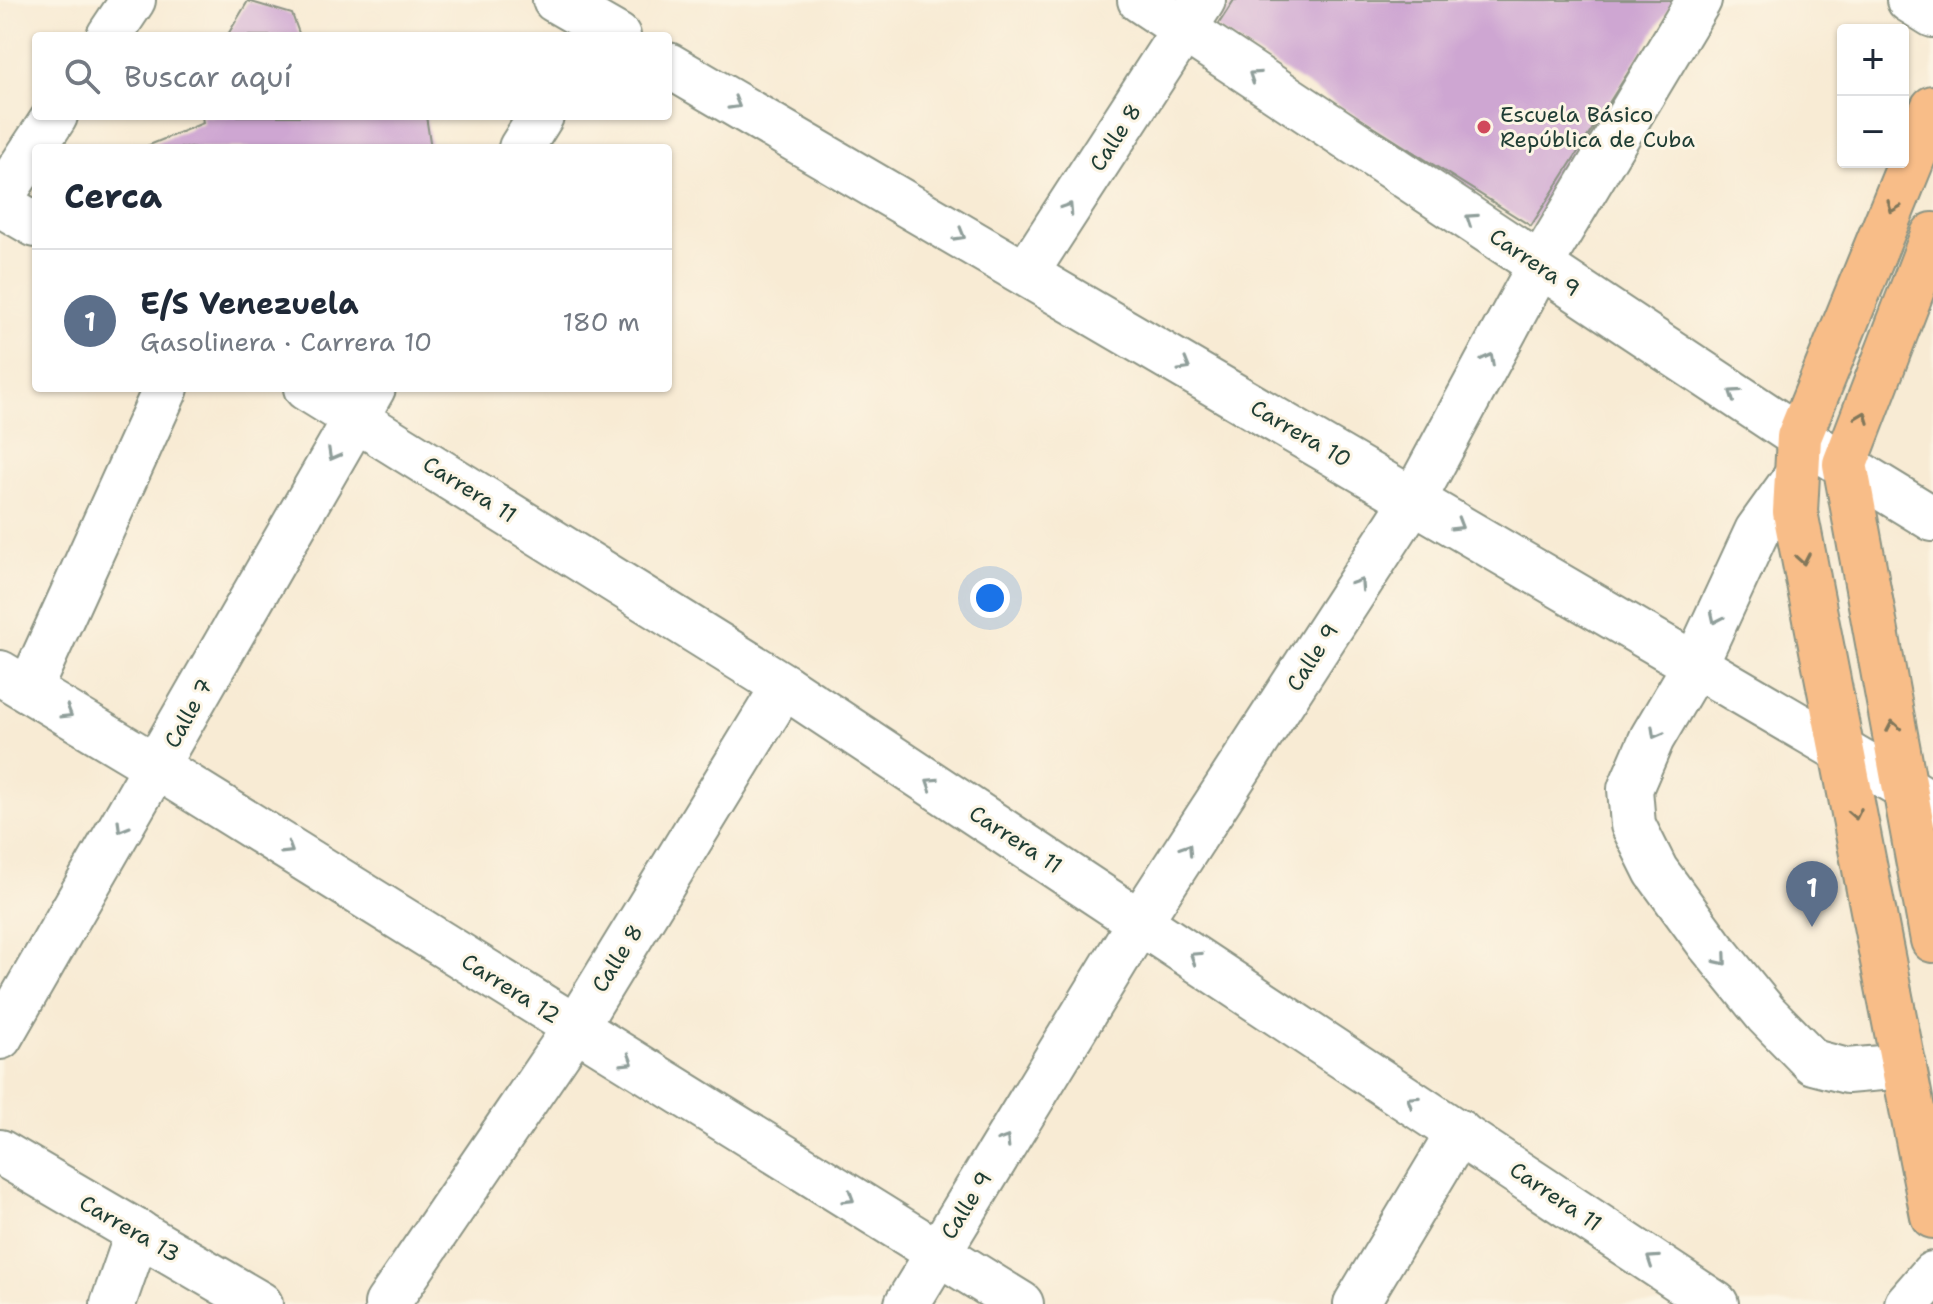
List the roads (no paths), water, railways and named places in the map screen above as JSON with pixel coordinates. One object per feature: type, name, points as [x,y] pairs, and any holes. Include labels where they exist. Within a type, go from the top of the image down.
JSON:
[{"type":"highway","points":[[1933,108],[1797,458],[1795,512],[1933,1216]]},
{"type":"highway","points":[[1933,235],[1845,464],[1919,796],[1933,940]]},
{"type":"street","points":[[112,32],[133,0]]},
{"type":"street","points":[[555,0],[605,24]]},
{"type":"street","name":"Carrera 9","points":[[1140,0],[1194,15],[1540,265],[1797,458],[1845,464],[1933,519]]},
{"type":"street","name":"Calle 9","points":[[907,1304],[1140,921],[1414,499],[1540,265],[1699,0]]},
{"type":"street","points":[[1909,0],[1933,15]]},
{"type":"street","name":"Calle 8","points":[[1026,273],[1194,15]]},
{"type":"street","name":"Carrera 10","points":[[672,67],[1919,796]]},
{"type":"street","points":[[37,144],[52,120]]},
{"type":"street","points":[[524,144],[538,120]]},
{"type":"street","points":[[32,152],[0,202],[32,222]]},
{"type":"street","points":[[14,682],[164,392]]},
{"type":"street","name":"Carrera 11","points":[[321,392],[364,403],[784,686],[1716,1304]]},
{"type":"street","name":"Calle 7","points":[[0,1037],[364,403]]},
{"type":"street","points":[[1797,458],[1757,531],[1695,665],[1652,738],[1630,789],[1633,825],[1656,871],[1710,945],[1766,1014],[1813,1062],[1847,1071],[1904,1066]]},
{"type":"street","name":"Carrera 12","points":[[14,682],[157,767],[1021,1304]]},
{"type":"street","name":"Calle 8","points":[[387,1304],[575,1028],[784,686]]},
{"type":"street","points":[[1356,1304],[1459,1132]]},
{"type":"street","name":"Carrera 13","points":[[0,1152],[257,1303]]},
{"type":"street","points":[[113,1304],[138,1232]]},
{"type":"street","points":[[1907,1304],[1933,1274]]},
{"type":"place","name":"Escuela Básico República de Cuba","points":[[1484,127]]},
{"type":"place","name":"E/S Venezuela","points":[[1812,927]]}]
